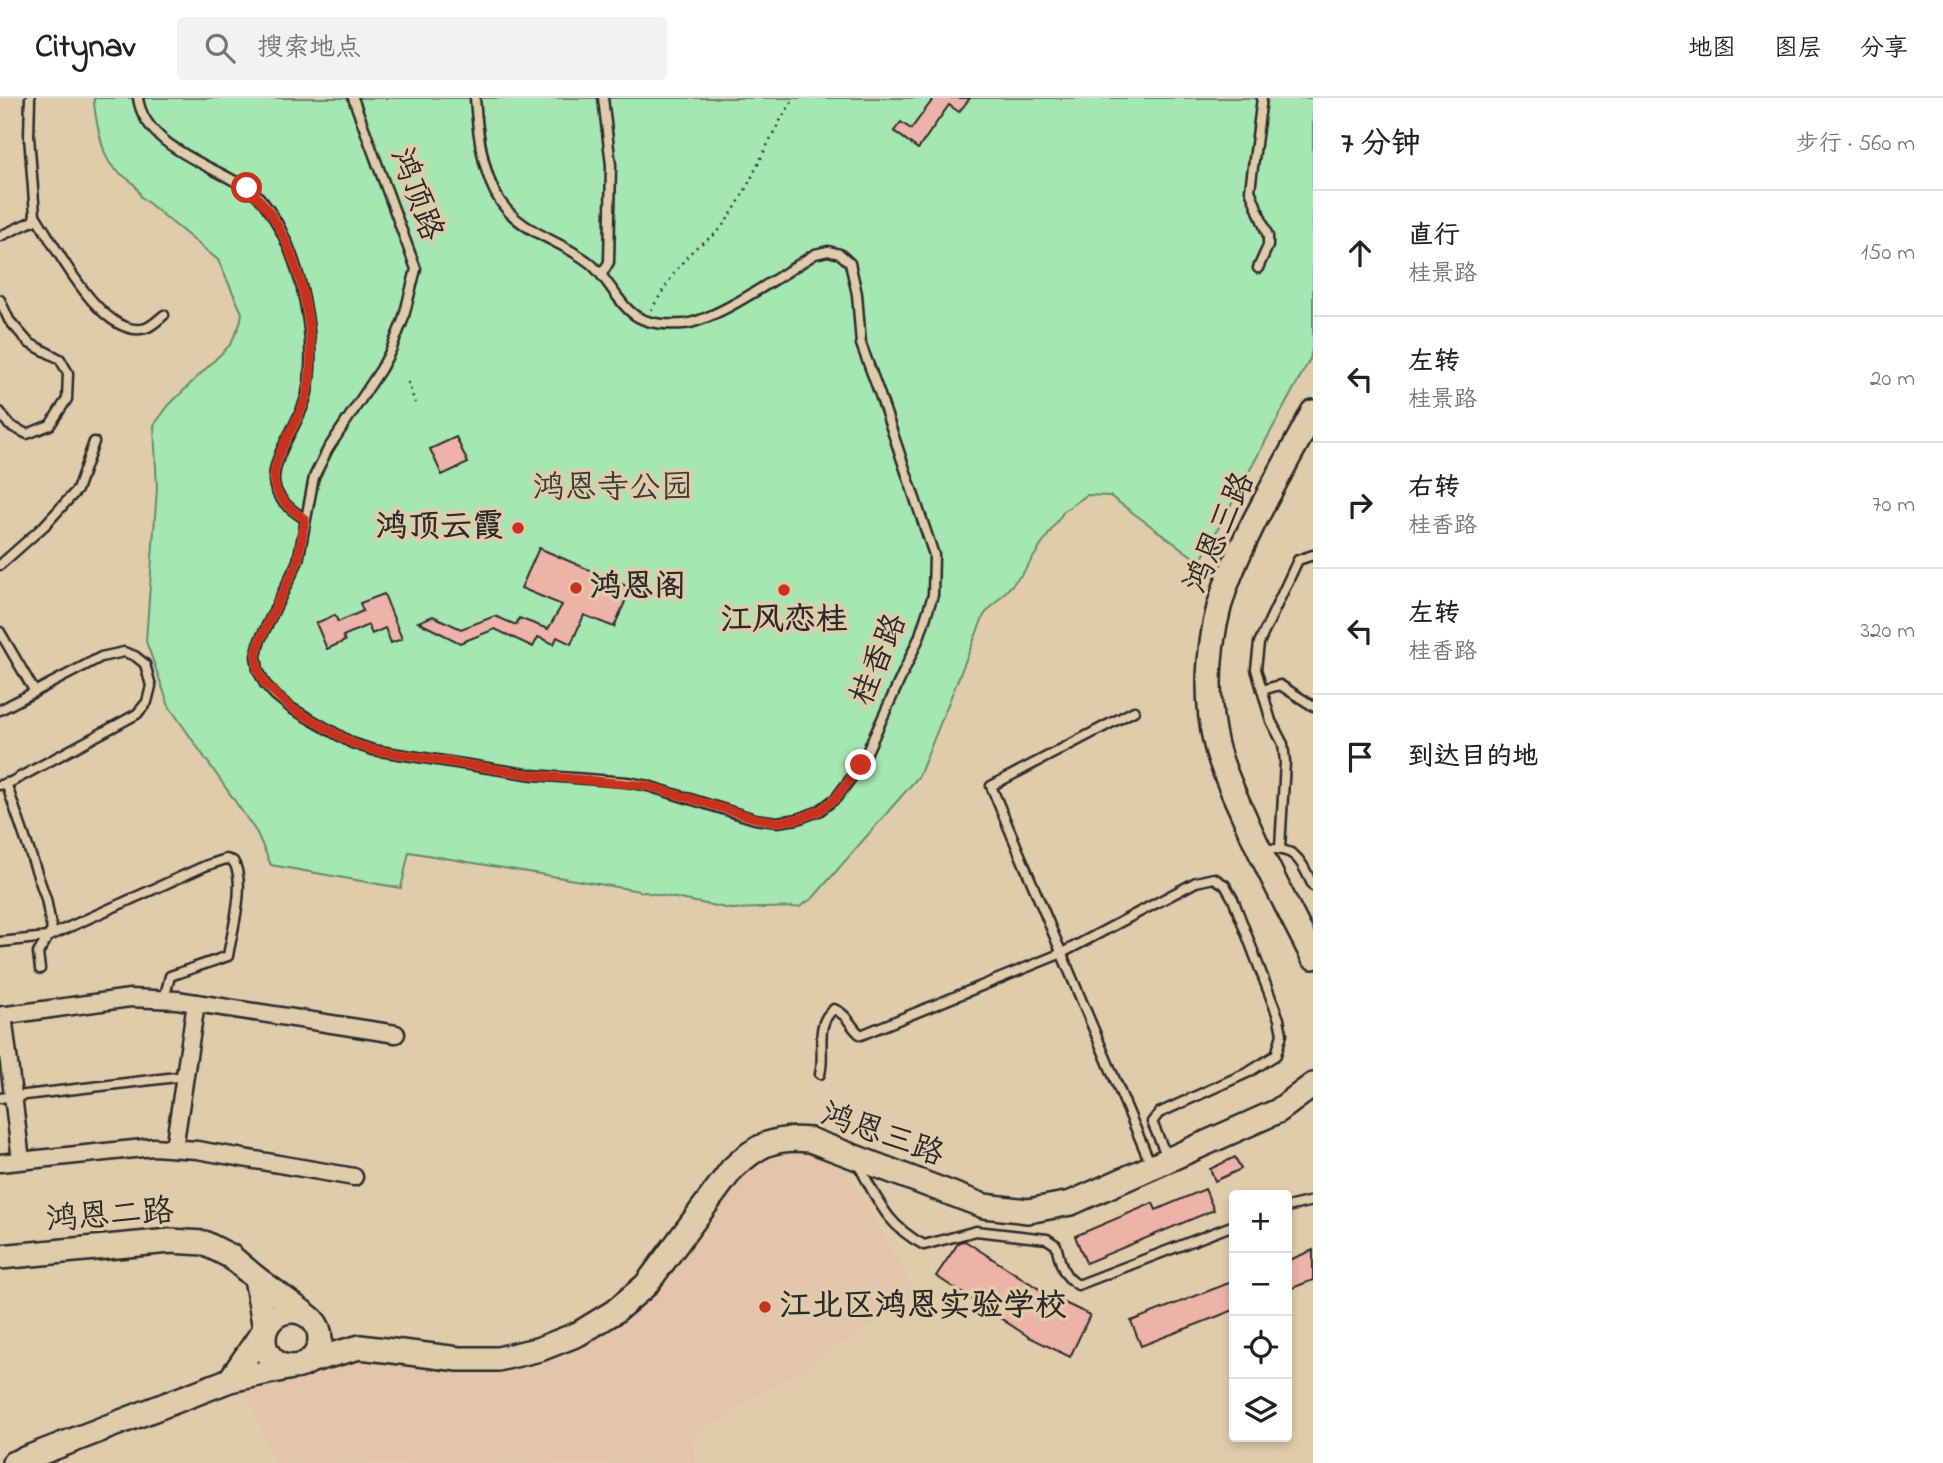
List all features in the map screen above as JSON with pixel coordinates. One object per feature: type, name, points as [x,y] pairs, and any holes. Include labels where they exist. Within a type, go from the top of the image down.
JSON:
[{"type":"street","name":"鸿恩三路","points":[[1313,412],[1234,565],[1224,591],[1210,669],[1210,708],[1216,745],[1228,780],[1269,848],[1313,957]]},
{"type":"street","points":[[21,1160],[7,1097],[2,1016],[130,998],[164,999],[396,1034]]},
{"type":"street","points":[[174,1148],[196,1003]]},
{"type":"street","name":"鸿恩三路","points":[[360,1347],[460,1359],[498,1359],[540,1349],[578,1334],[614,1312],[646,1286],[732,1169],[748,1154],[768,1143],[789,1138],[810,1140],[854,1159],[984,1206],[1028,1211],[1071,1203],[1160,1164],[1278,1111],[1313,1085]]},
{"type":"street","points":[[0,1163],[153,1147],[197,1150],[354,1177]]},
{"type":"street","name":"鸿恩二路","points":[[0,1257],[170,1241],[204,1243],[230,1256],[308,1316],[360,1347]]},
{"type":"street","points":[[230,1380],[265,1329],[276,1315],[288,1310],[308,1316],[320,1336],[319,1346],[300,1364],[283,1366],[268,1355],[263,1338],[265,1329],[256,1278]]},
{"type":"street","points":[[14,1463],[230,1380],[360,1347]]},
{"type":"lane","points":[[30,98],[29,136],[36,215],[80,285],[102,313],[127,328],[146,328],[164,315]]},
{"type":"lane","points":[[138,98],[139,108],[148,125],[168,144],[257,195],[266,205],[295,260],[311,339],[307,394],[278,462],[274,480],[287,506],[305,519]]},
{"type":"lane","name":"鸿顶路","points":[[353,98],[416,270]]},
{"type":"lane","points":[[475,98],[477,125],[489,177],[498,199],[514,219],[588,262],[602,274],[633,314],[646,319]]},
{"type":"lane","points":[[602,274],[609,262],[611,165],[603,98]]},
{"type":"lane","points":[[1258,268],[1268,246],[1268,236],[1250,190],[1262,98]]},
{"type":"lane","points":[[0,236],[33,221],[36,215]]},
{"type":"lane","name":"桂香路","points":[[416,270],[403,320],[391,350],[328,449],[314,477],[298,561],[260,640],[256,656],[258,670],[265,684],[291,708],[339,737],[373,750],[533,775],[648,786],[755,818],[777,822],[798,819],[819,811],[836,798],[861,765],[919,638],[933,595],[934,555],[860,344],[857,294],[850,264],[840,254],[828,251],[815,254],[723,309],[687,324],[658,324],[646,319]]},
{"type":"lane","points":[[0,300],[9,320],[29,343],[60,359],[68,373],[67,399],[50,425],[27,434],[9,425],[0,412]]},
{"type":"lane","points":[[0,565],[44,526],[77,490],[94,442]]},
{"type":"lane","points":[[1313,555],[1298,560],[1259,643],[1256,669],[1271,721],[1283,744],[1284,762],[1269,848],[1293,853],[1300,860],[1313,886]]},
{"type":"lane","points":[[0,632],[3,643],[35,692]]},
{"type":"lane","points":[[0,710],[101,657],[124,652],[145,664],[151,687],[147,702],[137,714],[3,784],[46,899],[52,930],[38,953],[40,969]]},
{"type":"lane","points":[[1262,690],[1280,685],[1313,706]]},
{"type":"lane","points":[[1134,711],[991,786],[1062,953],[1160,1164]]},
{"type":"lane","points":[[0,942],[47,937],[205,866],[226,859],[233,861],[238,868],[240,880],[228,956],[170,976],[164,999]]},
{"type":"lane","points":[[820,1074],[821,1027],[827,1014],[834,1009],[844,1013],[852,1022],[854,1030],[861,1035],[1062,953],[1196,882],[1214,878],[1225,885],[1233,899],[1279,1019],[1282,1034],[1276,1055],[1249,1072],[1159,1113],[1152,1122],[1160,1164]]},
{"type":"lane","points":[[7,1097],[185,1076]]},
{"type":"lane","points":[[854,1159],[891,1222],[905,1235],[924,1245],[976,1231],[1047,1239],[1056,1245],[1068,1279],[1079,1284],[1229,1227]]},
{"type":"lane","points":[[1292,1206],[1313,1201]]},
{"type":"path","points":[[646,319],[679,266],[699,245],[719,232],[739,201],[779,123],[795,98]]},
{"type":"path","points":[[408,382],[415,403]]},
{"type":"path","points":[[428,525],[438,530]]},
{"type":"shaded area","name":"江北区鸿恩实验学校","points":[[789,1145],[843,1162],[917,1296],[693,1436],[694,1463],[275,1463],[245,1387],[360,1353],[460,1367],[580,1340],[752,1162]]},
{"type":"green space","name":"鸿恩寺公园","points":[[94,98],[1313,98],[1313,344],[1310,359],[1200,562],[1110,496],[1087,495],[1064,511],[1023,573],[984,615],[919,776],[813,898],[799,907],[731,909],[409,852],[401,888],[271,865],[257,833],[169,706],[146,641],[157,489],[154,425],[169,405],[230,345],[242,313],[218,260],[141,197],[132,183],[108,161],[97,123]]},
{"type":"building","points":[[934,98],[970,98],[959,112],[949,105],[918,149],[894,131],[901,122],[911,129]]},
{"type":"building","points":[[456,437],[468,463],[442,475],[430,449]]},
{"type":"building","name":"鸿恩阁","points":[[539,548],[631,588],[614,627],[584,615],[571,644],[557,637],[554,644],[538,637],[533,647],[495,629],[460,643],[418,622],[433,616],[461,629],[495,616],[516,625],[519,618],[548,629],[562,605],[521,588]]},
{"type":"building","points":[[384,594],[402,639],[391,643],[385,628],[372,634],[368,625],[343,636],[345,641],[327,649],[316,623],[335,615],[338,622],[363,611],[360,603]]},
{"type":"building","points":[[1235,1157],[1241,1169],[1215,1181],[1210,1169]]},
{"type":"building","points":[[1205,1189],[1214,1210],[1086,1263],[1075,1236],[1153,1203],[1156,1210]]},
{"type":"building","points":[[965,1241],[1050,1296],[1090,1315],[1070,1357],[1029,1337],[936,1276],[959,1242]]},
{"type":"building","points":[[1313,1250],[1313,1280],[1292,1288],[1292,1259]]},
{"type":"building","points":[[1229,1283],[1229,1312],[1141,1346],[1131,1321]]},
{"type":"place","name":"鸿顶云霞","points":[[518,528]]},
{"type":"place","name":"鸿恩阁","points":[[576,588]]},
{"type":"place","name":"江风恋桂","points":[[784,590]]},
{"type":"place","name":"江北区鸿恩实验学校","points":[[765,1307]]},
{"type":"route","points":[[247,188],[266,205],[289,245],[295,260],[311,339],[307,394],[278,462],[274,480],[287,506],[305,519],[298,561],[260,640],[256,656],[258,670],[265,684],[276,696],[339,737],[373,750],[533,775],[627,782],[777,822],[798,819],[819,811],[836,798],[861,765]]}]
